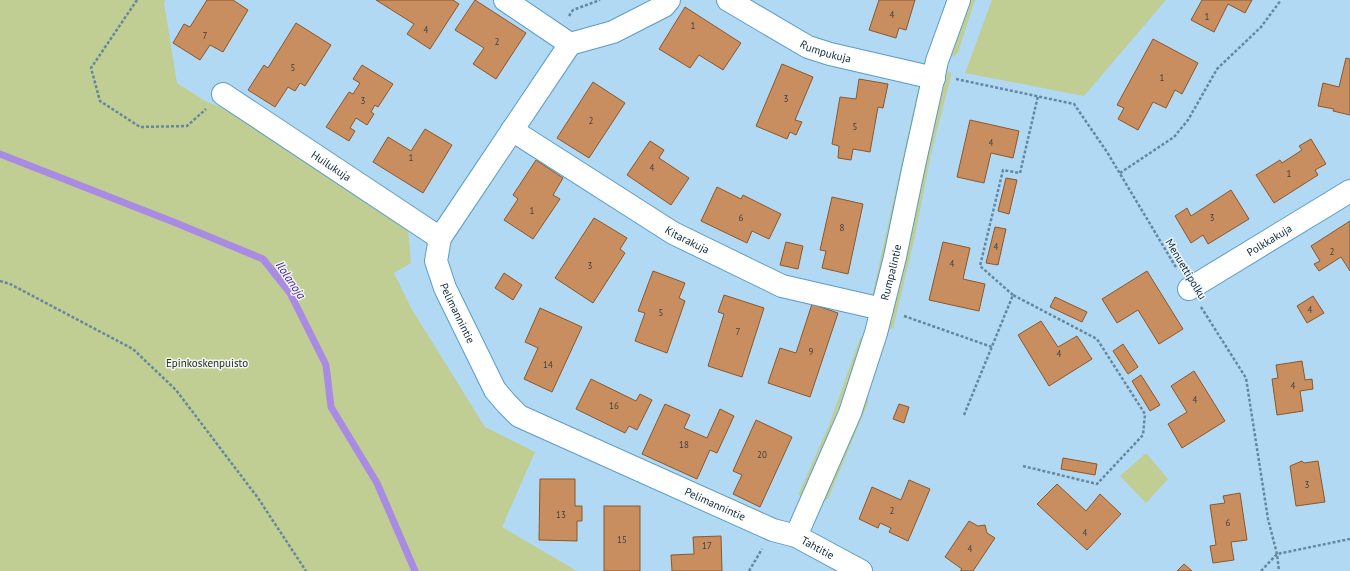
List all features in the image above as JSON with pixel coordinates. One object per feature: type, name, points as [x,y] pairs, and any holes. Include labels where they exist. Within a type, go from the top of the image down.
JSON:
[{"type":"street","points":[[504,0],[562,39],[613,32],[664,6],[669,0]]},
{"type":"street","name":"Rumpukuja","points":[[728,0],[808,47],[830,54],[934,78]]},
{"type":"street","name":"Rumpalintie","points":[[796,536],[850,413],[876,333],[891,312],[895,257],[914,163],[937,61],[960,0]]},
{"type":"street","name":"Pelimannintie","points":[[562,39],[512,130],[440,238],[436,261],[445,288],[495,390],[519,416],[773,530],[796,536]]},
{"type":"street","name":"Huilukuja","points":[[223,94],[440,238]]},
{"type":"street","name":"Kitarakuja","points":[[512,130],[673,233],[782,286],[891,312]]},
{"type":"street","name":"Polkkakuja","points":[[1189,289],[1350,191]]},
{"type":"street","name":"Tahtitie","points":[[796,536],[861,571]]},
{"type":"path","points":[[137,0],[91,68],[100,101],[140,127],[187,126],[223,94]]},
{"type":"path","points":[[562,39],[573,10],[600,0]]},
{"type":"path","points":[[1120,173],[1174,137],[1188,120],[1218,69],[1261,27],[1281,0]]},
{"type":"path","name":"Menuettipolku","points":[[956,79],[1074,104],[1107,152],[1189,289],[1246,378],[1268,519],[1277,554],[1279,571]]},
{"type":"path","points":[[1023,466],[1098,484],[1143,435],[1145,414],[1097,339],[1013,295],[980,266],[1003,170],[1020,173],[1038,96]]},
{"type":"path","points":[[0,281],[10,284],[133,349],[176,390],[258,498],[306,571]]},
{"type":"path","points":[[964,415],[1013,295]]},
{"type":"path","points":[[891,312],[992,347]]},
{"type":"path","points":[[1261,571],[1277,554],[1350,539]]},
{"type":"green space","name":"Epinkoskenpuisto","points":[[0,0],[166,0],[164,3],[177,83],[205,101],[225,109],[408,227],[411,263],[394,273],[411,308],[485,427],[535,452],[502,527],[577,571],[0,571]]},
{"type":"green space","points":[[971,0],[975,0],[958,53],[953,57],[952,55]]},
{"type":"green space","points":[[992,0],[1166,0],[1084,96],[965,73]]},
{"type":"green space","points":[[948,71],[951,73],[951,76],[931,154],[915,236],[893,328],[889,330],[907,255],[932,132]]},
{"type":"green space","points":[[918,89],[921,89],[889,241],[875,295],[872,297]]},
{"type":"green space","points":[[860,338],[864,338],[842,398],[827,437],[801,496],[799,493],[829,425]]},
{"type":"green space","points":[[866,398],[868,398],[868,403],[828,499],[826,500],[823,498]]},
{"type":"green space","points":[[1146,453],[1168,479],[1146,503],[1120,476]]},
{"type":"building","points":[[207,0],[233,0],[248,10],[223,52],[210,45],[200,60],[173,43],[184,24],[190,27]]},
{"type":"building","points":[[376,0],[453,0],[459,4],[430,49],[407,34],[414,24]]},
{"type":"building","points":[[475,0],[526,33],[496,79],[473,64],[484,48],[455,30]]},
{"type":"building","points":[[879,0],[915,0],[906,30],[899,28],[896,38],[869,30]]},
{"type":"building","points":[[1202,0],[1252,0],[1245,13],[1228,4],[1214,32],[1191,20]]},
{"type":"building","points":[[685,7],[741,43],[723,70],[699,55],[690,68],[659,49]]},
{"type":"building","points":[[296,23],[331,45],[305,86],[300,83],[295,91],[288,87],[275,107],[248,90],[264,65],[268,68]]},
{"type":"building","points":[[1153,39],[1198,63],[1182,94],[1175,90],[1166,108],[1153,102],[1138,130],[1118,119],[1124,108],[1117,105]]},
{"type":"building","points":[[1346,58],[1350,59],[1350,115],[1333,111],[1334,109],[1318,106],[1323,83],[1339,87]]},
{"type":"building","points":[[782,64],[813,77],[795,120],[802,122],[796,135],[790,132],[787,139],[756,126]]},
{"type":"building","points":[[362,65],[393,84],[378,107],[375,105],[371,112],[374,114],[367,125],[356,118],[350,128],[355,131],[349,141],[326,127],[349,92],[353,94],[360,83],[353,79]]},
{"type":"building","points":[[859,79],[888,84],[883,108],[878,107],[870,152],[853,149],[851,160],[838,158],[839,146],[832,144],[840,97],[856,99]]},
{"type":"building","points":[[593,82],[625,103],[589,158],[557,138]]},
{"type":"building","points":[[970,120],[1019,131],[1013,158],[991,153],[984,183],[957,177]]},
{"type":"building","points":[[425,129],[452,145],[423,193],[373,162],[388,137],[411,151]]},
{"type":"building","points":[[1311,139],[1326,164],[1315,170],[1318,175],[1274,203],[1256,175],[1280,160],[1282,163],[1302,150],[1299,146]]},
{"type":"building","points":[[650,141],[664,150],[659,158],[689,178],[671,205],[627,175]]},
{"type":"building","points":[[536,160],[563,178],[553,195],[560,199],[533,239],[504,220],[518,199],[513,195]]},
{"type":"building","points":[[1006,178],[1017,180],[1009,214],[998,211]]},
{"type":"building","points":[[717,187],[741,199],[743,195],[781,214],[769,239],[752,231],[747,243],[701,221]]},
{"type":"building","points":[[1231,190],[1249,219],[1208,244],[1203,235],[1191,243],[1175,216],[1187,208],[1191,216]]},
{"type":"building","points":[[832,197],[863,204],[848,274],[822,268],[826,251],[820,250]]},
{"type":"building","points":[[594,218],[627,238],[620,249],[625,253],[593,303],[555,278]]},
{"type":"building","points":[[1350,221],[1350,271],[1341,257],[1319,271],[1314,264],[1320,261],[1311,246]]},
{"type":"building","points":[[995,227],[1006,229],[998,265],[986,263]]},
{"type":"building","points":[[786,242],[803,246],[798,269],[780,265]]},
{"type":"building","points":[[943,242],[970,248],[963,279],[985,284],[979,311],[929,300]]},
{"type":"building","points":[[653,271],[685,283],[679,298],[685,301],[667,353],[635,341],[645,313],[638,311]]},
{"type":"building","points":[[1147,271],[1183,329],[1159,344],[1138,310],[1117,323],[1102,299]]},
{"type":"building","points":[[504,273],[522,285],[513,300],[495,288]]},
{"type":"building","points":[[724,295],[764,308],[742,377],[708,366],[724,314],[718,312]]},
{"type":"building","points":[[1313,296],[1324,313],[1307,323],[1297,306]]},
{"type":"building","points":[[1055,297],[1087,312],[1082,322],[1050,307]]},
{"type":"building","points":[[812,304],[838,313],[810,397],[768,383],[780,348],[796,353]]},
{"type":"building","points":[[540,308],[582,327],[552,392],[524,379],[538,348],[525,342]]},
{"type":"building","points":[[1041,321],[1058,347],[1077,336],[1092,359],[1049,386],[1018,335]]},
{"type":"building","points":[[1123,344],[1138,367],[1128,374],[1113,351]]},
{"type":"building","points":[[1302,361],[1305,380],[1312,379],[1313,389],[1300,391],[1303,411],[1277,415],[1272,379],[1278,378],[1276,365]]},
{"type":"building","points":[[1194,371],[1225,421],[1182,448],[1168,424],[1187,412],[1171,386]]},
{"type":"building","points":[[1141,375],[1160,405],[1150,411],[1132,381]]},
{"type":"building","points":[[591,379],[636,401],[640,394],[652,400],[637,430],[629,426],[625,433],[576,409]]},
{"type":"building","points":[[665,404],[690,415],[684,428],[707,438],[720,409],[734,416],[717,453],[710,450],[697,479],[642,454]]},
{"type":"building","points":[[899,404],[909,407],[904,423],[893,419]]},
{"type":"building","points":[[756,420],[792,437],[760,507],[733,494],[742,475],[733,471]]},
{"type":"building","points":[[1063,458],[1097,464],[1095,475],[1061,469]]},
{"type":"building","points":[[1302,461],[1304,463],[1318,461],[1325,502],[1296,506],[1290,466]]},
{"type":"building","points":[[540,479],[575,479],[575,506],[582,506],[582,521],[577,521],[577,541],[539,540]]},
{"type":"building","points":[[909,480],[930,489],[908,541],[889,532],[891,528],[880,523],[878,528],[859,519],[872,487],[901,500]]},
{"type":"building","points":[[1057,484],[1086,511],[1100,494],[1121,514],[1087,550],[1037,504]]},
{"type":"building","points":[[1240,493],[1247,540],[1231,542],[1234,560],[1213,563],[1210,546],[1216,545],[1210,505],[1225,503],[1223,496]]},
{"type":"building","points":[[604,506],[640,506],[640,571],[604,571]]},
{"type":"building","points":[[969,521],[978,526],[985,525],[987,533],[995,538],[973,571],[960,571],[962,569],[945,557]]},
{"type":"building","points":[[721,536],[722,571],[672,571],[671,555],[694,554],[693,537]]},
{"type":"building","points":[[1184,564],[1192,571],[1177,571]]},
{"type":"waterway","name":"Ilolanoja","points":[[0,154],[263,259],[290,293],[326,365],[331,407],[377,483],[415,571]]}]
